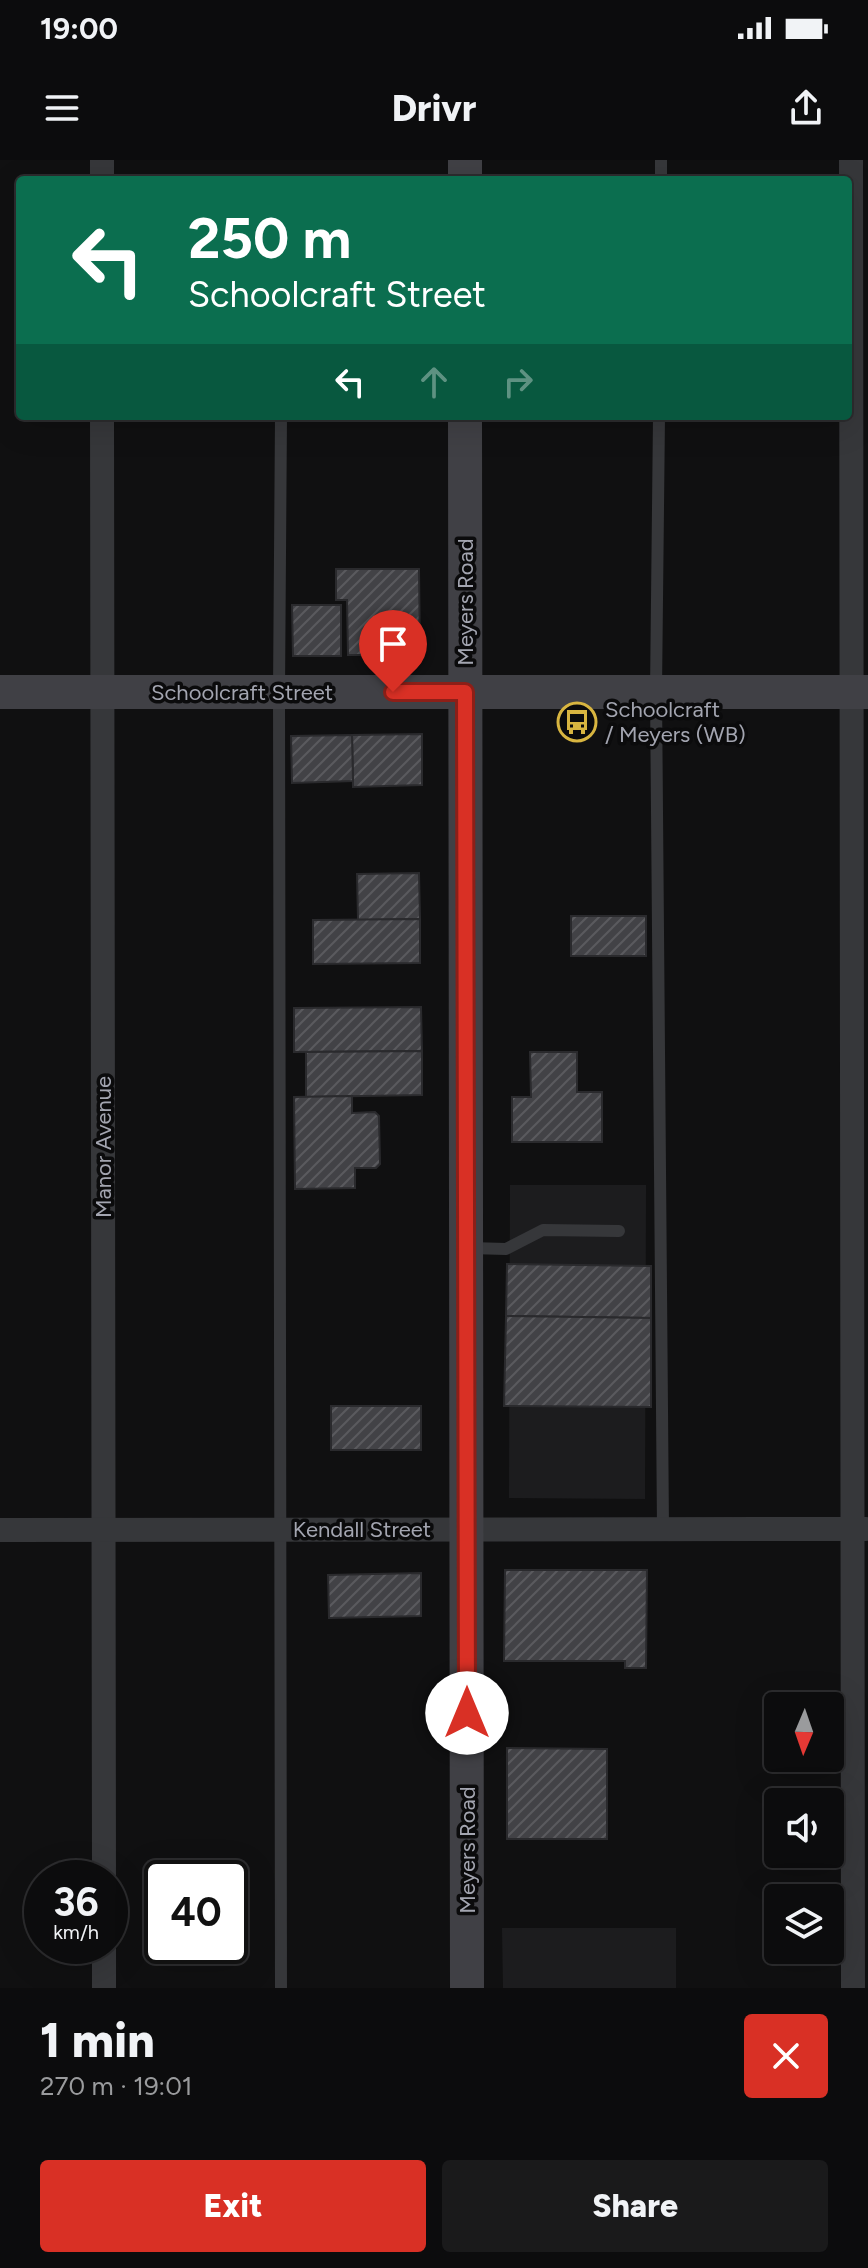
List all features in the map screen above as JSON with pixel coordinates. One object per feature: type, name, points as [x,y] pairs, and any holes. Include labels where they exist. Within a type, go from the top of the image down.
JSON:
[{"type":"street","points":[[852,219],[860,692],[860,1529],[853,1988]]},
{"type":"street","name":"Manor Avenue","points":[[102,420],[104,1860]]},
{"type":"street","name":"Meyers Road","points":[[465,420],[467,1988]]},
{"type":"street","name":"Schoolcraft Street","points":[[0,692],[860,692]]},
{"type":"street","name":"Kendall Street","points":[[0,1530],[860,1529]]},
{"type":"street","points":[[104,1964],[104,1988]]},
{"type":"lane","points":[[281,420],[281,1988]]},
{"type":"lane","points":[[659,420],[656,692],[663,1529]]},
{"type":"lane","points":[[467,1248],[506,1249],[543,1230],[619,1231]]},
{"type":"shaded area","points":[[510,1185],[646,1185],[645,1499],[509,1498]]},
{"type":"shaded area","points":[[502,1928],[676,1928],[676,1988],[503,1988]]},
{"type":"building","points":[[336,569],[419,569],[420,655],[348,655],[347,600],[336,600]]},
{"type":"building","points":[[292,605],[341,605],[341,656],[293,656]]},
{"type":"building","points":[[422,734],[422,785],[353,787],[352,735]]},
{"type":"building","points":[[352,735],[353,781],[292,783],[291,736]]},
{"type":"building","points":[[419,873],[420,919],[358,920],[357,874]]},
{"type":"building","points":[[571,916],[646,916],[646,956],[571,956]]},
{"type":"building","points":[[420,919],[420,963],[313,964],[313,920]]},
{"type":"building","points":[[421,1007],[422,1051],[294,1052],[294,1008]]},
{"type":"building","points":[[422,1051],[422,1095],[306,1097],[306,1052]]},
{"type":"building","points":[[530,1052],[577,1052],[577,1092],[602,1092],[602,1142],[512,1142],[512,1097],[531,1097]]},
{"type":"building","points":[[352,1096],[352,1113],[375,1112],[379,1116],[380,1164],[376,1168],[355,1168],[355,1188],[295,1189],[294,1097]]},
{"type":"building","points":[[507,1264],[651,1266],[651,1318],[506,1316]]},
{"type":"building","points":[[506,1316],[651,1318],[651,1407],[504,1406]]},
{"type":"building","points":[[331,1406],[421,1406],[421,1450],[331,1450]]},
{"type":"building","points":[[505,1570],[647,1570],[646,1668],[625,1668],[625,1661],[504,1661]]},
{"type":"building","points":[[421,1573],[421,1616],[329,1618],[328,1575]]},
{"type":"building","points":[[507,1748],[607,1749],[607,1839],[507,1839]]},
{"type":"place","name":"Schoolcraft / Meyers (WB)","points":[[577,722]]},
{"type":"route","points":[[393,692],[465,692],[467,1713]]}]
